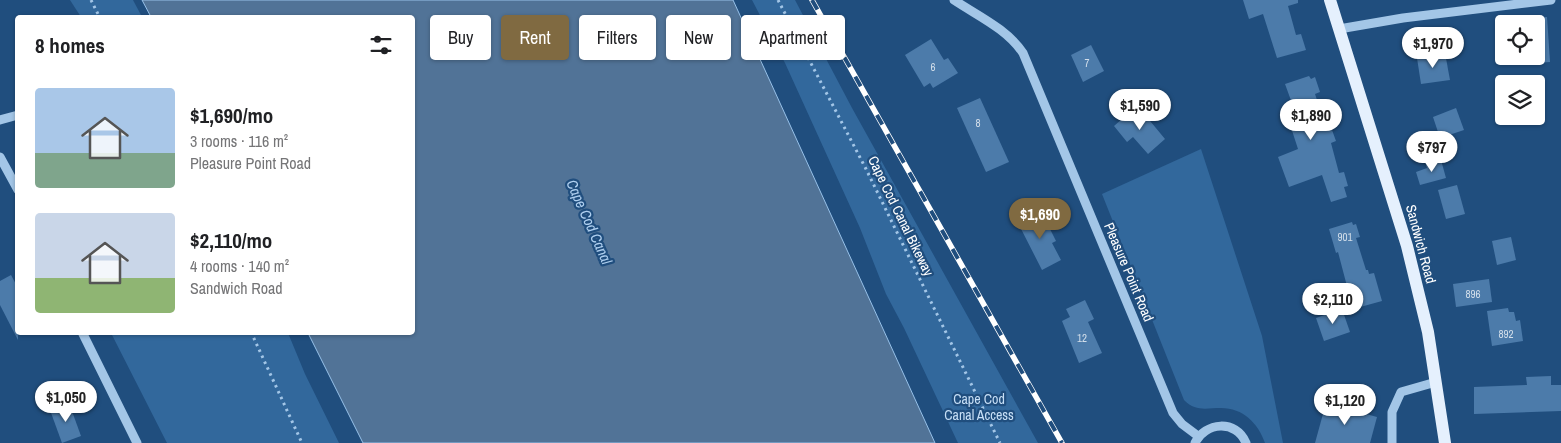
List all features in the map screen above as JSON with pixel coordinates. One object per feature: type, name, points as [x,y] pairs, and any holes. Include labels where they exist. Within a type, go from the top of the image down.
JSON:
[{"type":"main road","name":"Sandwich Road","points":[[1330,0],[1407,246],[1428,332],[1445,443]]},
{"type":"street","name":"Pleasure Point Road","points":[[954,0],[1006,32],[1023,53],[1173,412],[1196,440],[1205,430],[1213,426],[1222,425],[1231,427],[1238,432],[1246,443]]},
{"type":"street","points":[[1340,29],[1483,4],[1551,0]]},
{"type":"street","points":[[0,120],[15,116]]},
{"type":"street","points":[[0,157],[15,184]]},
{"type":"street","points":[[83,335],[137,443]]},
{"type":"street","points":[[1392,443],[1392,412],[1401,392],[1436,382]]},
{"type":"path","points":[[91,0],[98,15]]},
{"type":"path","name":"Cape Cod Canal Bikeway","points":[[778,0],[866,168],[1000,443]]},
{"type":"path","points":[[252,335],[302,443]]},
{"type":"green space","points":[[70,0],[133,0],[141,15],[80,15]]},
{"type":"green space","name":"Cape Cod Canal Access","points":[[752,0],[795,0],[803,15],[760,15]]},
{"type":"green space","name":"Cape Cod Canal Access","points":[[783,60],[827,60],[1038,443],[958,443],[886,294],[860,228]]},
{"type":"green space","points":[[1201,149],[1262,336],[1283,443],[1265,443],[1254,423],[1243,414],[1229,409],[1197,408],[1184,400],[1102,194]]},
{"type":"green space","points":[[112,335],[289,335],[305,374],[339,443],[167,443]]},
{"type":"water","name":"Cape Cod Canal","points":[[142,0],[733,0],[741,18],[741,60],[760,60],[935,443],[363,443],[309,335],[415,335],[415,15],[150,15]]},
{"type":"building","points":[[1243,0],[1298,0],[1298,3],[1288,6],[1296,35],[1301,34],[1306,50],[1277,58],[1263,14],[1249,19]]},
{"type":"building","points":[[1545,17],[1547,17],[1550,62],[1545,62]]},
{"type":"building","points":[[931,39],[944,60],[948,58],[958,73],[933,88],[930,83],[924,87],[905,55]]},
{"type":"building","points":[[1091,45],[1104,71],[1083,82],[1071,55]]},
{"type":"building","points":[[1445,53],[1450,80],[1421,84],[1417,58]]},
{"type":"building","points":[[1309,76],[1311,79],[1315,77],[1320,92],[1315,94],[1324,121],[1328,119],[1336,141],[1331,143],[1339,173],[1344,172],[1348,186],[1344,187],[1347,197],[1331,202],[1322,175],[1289,187],[1278,157],[1298,149],[1285,109],[1293,106],[1285,84]]},
{"type":"building","points":[[980,98],[1009,162],[986,172],[957,108]]},
{"type":"building","points":[[1456,108],[1464,130],[1440,138],[1433,117]]},
{"type":"building","points":[[1141,110],[1165,139],[1148,154],[1133,137],[1127,142],[1114,126],[1130,112],[1133,116]]},
{"type":"building","points":[[1441,160],[1446,178],[1420,185],[1416,172],[1427,168],[1426,165]]},
{"type":"building","points":[[1457,185],[1465,214],[1446,219],[1438,190]]},
{"type":"building","points":[[1037,211],[1043,224],[1047,223],[1056,241],[1052,243],[1061,260],[1042,270],[1017,221]]},
{"type":"building","points":[[1352,222],[1353,225],[1356,224],[1360,237],[1356,238],[1366,270],[1368,270],[1369,274],[1374,273],[1382,301],[1353,309],[1338,252],[1336,253],[1329,229]]},
{"type":"building","points":[[1511,237],[1516,260],[1497,265],[1492,241]]},
{"type":"building","points":[[11,275],[15,282],[15,334],[0,305],[0,281]]},
{"type":"building","points":[[1489,279],[1492,302],[1456,307],[1453,284]]},
{"type":"building","points":[[1085,300],[1094,319],[1088,322],[1102,353],[1079,363],[1062,321],[1070,317],[1066,309]]},
{"type":"building","points":[[1508,308],[1509,312],[1514,312],[1516,321],[1520,320],[1523,341],[1492,346],[1487,311]]},
{"type":"building","points":[[1342,309],[1350,332],[1324,341],[1316,318]]},
{"type":"building","points":[[1551,376],[1551,385],[1561,385],[1561,411],[1474,414],[1474,387],[1527,385],[1526,377]]},
{"type":"building","points":[[69,403],[81,436],[62,443],[50,410]]},
{"type":"building","points":[[1326,403],[1377,417],[1370,443],[1315,443]]},
{"type":"railway","points":[[812,0],[1062,443]]}]
